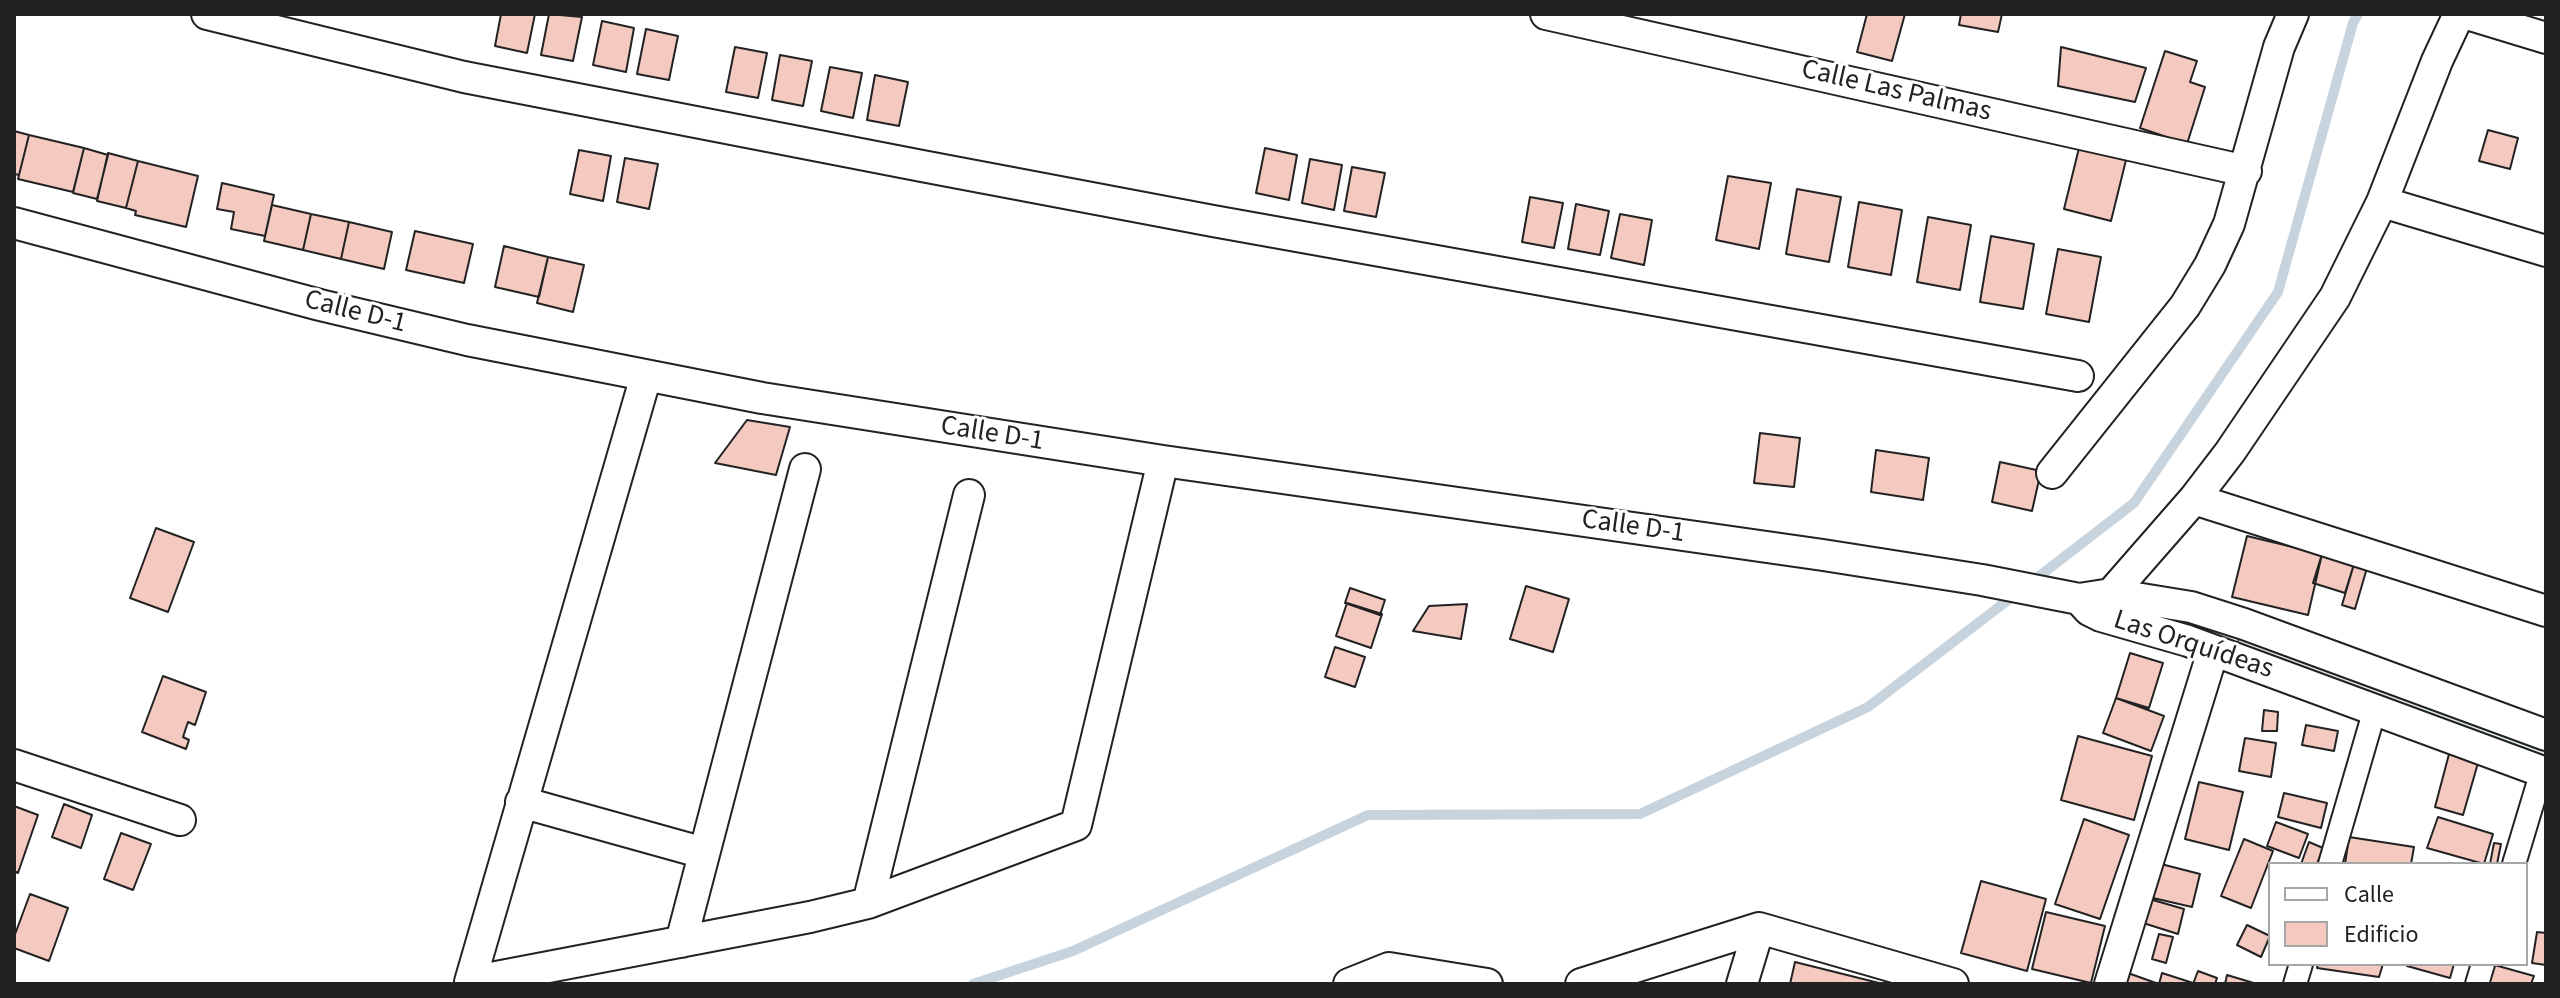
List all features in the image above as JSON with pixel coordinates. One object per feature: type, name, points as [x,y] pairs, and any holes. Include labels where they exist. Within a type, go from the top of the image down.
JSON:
[{"type":"street","points":[[207,14],[464,77],[907,163],[1228,224],[2078,376]]},
{"type":"street","name":"Calle Las Palmas","points":[[1546,14],[2246,171]]},
{"type":"street","points":[[2052,473],[2185,306],[2210,265],[2229,224],[2279,47],[2293,14]]},
{"type":"street","points":[[2111,594],[2194,499],[2230,452],[2335,297],[2382,202],[2437,61],[2459,14]]},
{"type":"street","points":[[2467,14],[2546,38]]},
{"type":"street","points":[[2382,202],[2546,251]]},
{"type":"street","name":"Calle D-1","points":[[14,223],[320,305],[467,340],[646,376],[873,417],[1982,580],[2079,599]]},
{"type":"street","points":[[646,376],[470,982],[868,903],[1076,825],[1163,461]]},
{"type":"street","points":[[681,942],[805,469]]},
{"type":"street","points":[[868,903],[969,495]]},
{"type":"street","points":[[2194,499],[2546,611]]},
{"type":"street","name":"Las Orquídeas","points":[[2079,599],[2111,594],[2217,614],[2546,735]]},
{"type":"street","name":"Las Orquídeas","points":[[2079,599],[2089,610],[2101,616],[2213,651],[2544,772]]},
{"type":"street","points":[[2110,984],[2213,651]]},
{"type":"street","points":[[2331,862],[2375,709]]},
{"type":"street","points":[[14,765],[180,820]]},
{"type":"street","points":[[2515,862],[2544,772]]},
{"type":"street","points":[[521,802],[704,853]]},
{"type":"street","points":[[1581,984],[1759,928],[1936,982]]},
{"type":"street","points":[[1742,984],[1759,928]]},
{"type":"street","points":[[1349,984],[1389,968],[1487,984]]},
{"type":"green space","points":[[2239,638],[2546,745],[2546,763],[2237,645]]},
{"type":"building","points":[[501,14],[535,14],[527,53],[495,46]]},
{"type":"building","points":[[549,14],[582,17],[573,61],[541,55]]},
{"type":"building","points":[[1867,14],[1905,14],[1892,61],[1857,52]]},
{"type":"building","points":[[1961,14],[2002,14],[1998,32],[1959,25]]},
{"type":"building","points":[[602,21],[634,28],[626,72],[593,65]]},
{"type":"building","points":[[646,29],[678,36],[669,80],[637,74]]},
{"type":"building","points":[[735,47],[767,53],[758,98],[726,92]]},
{"type":"building","points":[[2061,47],[2146,68],[2135,102],[2058,86]]},
{"type":"building","points":[[2165,51],[2197,61],[2190,82],[2205,87],[2187,144],[2140,128]]},
{"type":"building","points":[[780,55],[812,61],[803,106],[772,100]]},
{"type":"building","points":[[830,67],[862,73],[853,118],[821,111]]},
{"type":"building","points":[[875,75],[908,82],[899,126],[867,120]]},
{"type":"building","points":[[2488,130],[2518,138],[2510,169],[2479,161]]},
{"type":"building","points":[[14,131],[29,135],[19,175],[14,174]]},
{"type":"building","points":[[29,135],[84,148],[73,192],[18,179]]},
{"type":"building","points":[[84,148],[108,155],[97,199],[73,193]]},
{"type":"building","points":[[1265,148],[1297,155],[1289,200],[1256,193]]},
{"type":"building","points":[[2079,148],[2126,160],[2111,221],[2064,209]]},
{"type":"building","points":[[579,150],[611,156],[603,201],[570,194]]},
{"type":"building","points":[[108,153],[138,161],[126,208],[97,201]]},
{"type":"building","points":[[625,158],[658,164],[649,209],[617,202]]},
{"type":"building","points":[[1310,159],[1342,165],[1334,210],[1302,203]]},
{"type":"building","points":[[138,161],[198,176],[186,227],[135,215],[136,211],[126,208]]},
{"type":"building","points":[[1352,167],[1385,173],[1376,217],[1344,211]]},
{"type":"building","points":[[1728,176],[1771,183],[1759,249],[1716,240]]},
{"type":"building","points":[[222,183],[274,195],[265,236],[231,229],[234,212],[217,209]]},
{"type":"building","points":[[1797,189],[1841,197],[1829,262],[1786,254]]},
{"type":"building","points":[[1530,197],[1563,203],[1554,248],[1522,242]]},
{"type":"building","points":[[1859,202],[1902,210],[1891,275],[1848,267]]},
{"type":"building","points":[[1576,204],[1609,211],[1600,255],[1568,249]]},
{"type":"building","points":[[272,205],[311,214],[303,250],[264,241]]},
{"type":"building","points":[[311,214],[349,222],[341,259],[303,250]]},
{"type":"building","points":[[1620,214],[1652,220],[1644,265],[1611,258]]},
{"type":"building","points":[[1928,217],[1971,225],[1960,290],[1917,282]]},
{"type":"building","points":[[349,222],[392,232],[384,269],[341,259]]},
{"type":"building","points":[[415,231],[473,244],[464,283],[406,270]]},
{"type":"building","points":[[1991,236],[2034,244],[2023,309],[1980,302]]},
{"type":"building","points":[[504,246],[548,257],[539,297],[495,287]]},
{"type":"building","points":[[2058,249],[2101,257],[2089,322],[2046,314]]},
{"type":"building","points":[[548,257],[584,265],[573,312],[537,303]]},
{"type":"building","points":[[747,420],[790,427],[776,475],[715,463]]},
{"type":"building","points":[[1760,433],[1800,438],[1794,487],[1754,483]]},
{"type":"building","points":[[1876,450],[1929,458],[1923,500],[1871,492]]},
{"type":"building","points":[[2000,462],[2041,471],[2032,511],[1992,502]]},
{"type":"building","points":[[156,528],[194,542],[168,612],[130,598]]},
{"type":"building","points":[[2247,536],[2322,554],[2308,615],[2232,597]]},
{"type":"building","points":[[2322,554],[2354,564],[2345,593],[2313,583]]},
{"type":"building","points":[[2354,564],[2367,568],[2355,609],[2342,605]]},
{"type":"building","points":[[1526,586],[1569,599],[1553,652],[1510,639]]},
{"type":"building","points":[[1350,588],[1385,600],[1380,615],[1345,603]]},
{"type":"building","points":[[1347,603],[1382,614],[1371,648],[1336,636]]},
{"type":"building","points":[[1467,604],[1461,639],[1413,631],[1429,606]]},
{"type":"building","points":[[1335,647],[1365,657],[1355,687],[1325,677]]},
{"type":"building","points":[[2130,653],[2163,663],[2149,708],[2116,698]]},
{"type":"building","points":[[163,676],[206,692],[195,725],[188,722],[183,737],[189,740],[186,749],[142,732]]},
{"type":"building","points":[[2116,698],[2164,716],[2151,751],[2103,733]]},
{"type":"building","points":[[2264,710],[2278,712],[2277,731],[2262,731]]},
{"type":"building","points":[[2306,725],[2338,731],[2334,751],[2302,745]]},
{"type":"building","points":[[2078,736],[2152,756],[2134,820],[2061,800]]},
{"type":"building","points":[[2245,738],[2276,743],[2271,777],[2239,771]]},
{"type":"building","points":[[2449,754],[2478,763],[2463,815],[2435,807]]},
{"type":"building","points":[[2199,782],[2243,792],[2229,850],[2185,839]]},
{"type":"building","points":[[2284,793],[2327,803],[2321,828],[2278,817]]},
{"type":"building","points":[[64,804],[92,815],[81,848],[52,837]]},
{"type":"building","points":[[14,806],[38,815],[18,873],[14,871]]},
{"type":"building","points":[[2438,817],[2493,834],[2485,862],[2427,848]]},
{"type":"building","points":[[2084,819],[2129,835],[2100,919],[2055,904]]},
{"type":"building","points":[[2276,822],[2308,834],[2299,858],[2267,846]]},
{"type":"building","points":[[121,833],[151,844],[133,890],[104,879]]},
{"type":"building","points":[[2349,837],[2414,847],[2411,862],[2345,862]]},
{"type":"building","points":[[2244,839],[2273,851],[2251,908],[2221,896]]},
{"type":"building","points":[[2309,842],[2323,848],[2318,862],[2302,862]]},
{"type":"building","points":[[2494,843],[2501,844],[2497,862],[2490,862]]},
{"type":"building","points":[[2161,864],[2200,874],[2192,907],[2153,898]]},
{"type":"building","points":[[1981,881],[2046,899],[2027,971],[1961,953]]},
{"type":"building","points":[[30,894],[68,908],[49,961],[14,948],[14,937]]},
{"type":"building","points":[[2146,898],[2184,909],[2178,934],[2140,922]]},
{"type":"building","points":[[2046,912],[2105,926],[2091,983],[2032,969]]},
{"type":"building","points":[[2247,925],[2268,935],[2261,957],[2237,945]]},
{"type":"building","points":[[2537,932],[2546,933],[2546,965],[2532,963]]},
{"type":"building","points":[[2159,934],[2173,937],[2166,963],[2152,959]]},
{"type":"building","points":[[1795,962],[1883,984],[1790,984]]},
{"type":"building","points":[[2318,966],[2382,966],[2379,977]]},
{"type":"building","points":[[2407,966],[2453,966],[2450,978]]},
{"type":"building","points":[[2490,966],[2534,976],[2531,984],[2485,984]]},
{"type":"building","points":[[2198,971],[2217,978],[2215,984],[2193,984]]},
{"type":"building","points":[[2125,972],[2156,983],[2156,984],[2121,984]]},
{"type":"building","points":[[2162,973],[2193,983],[2193,984],[2159,984]]},
{"type":"building","points":[[2227,975],[2257,984],[2225,984]]},
{"type":"waterway","points":[[2029,584],[2134,503],[2278,292],[2358,14]]},
{"type":"waterway","points":[[973,984],[1073,951],[1368,815],[1640,814],[1868,707],[2016,594]]}]
